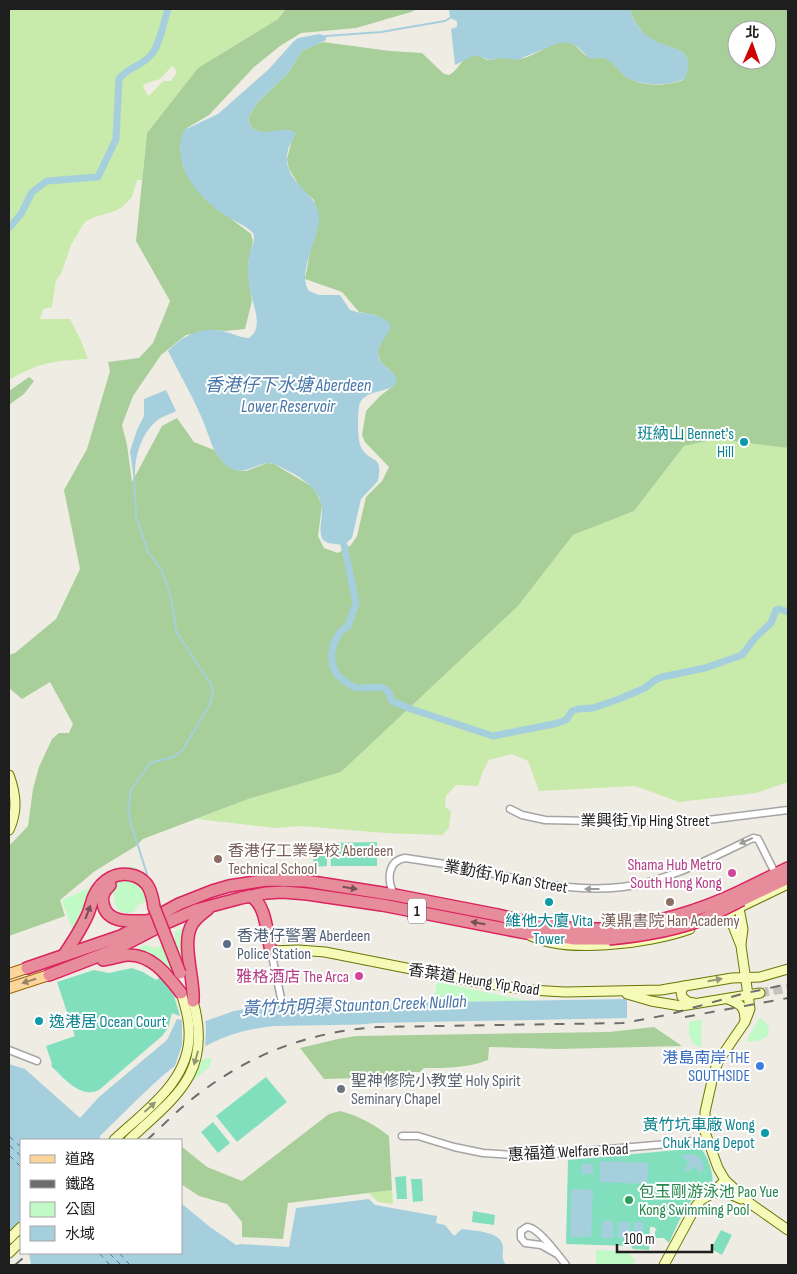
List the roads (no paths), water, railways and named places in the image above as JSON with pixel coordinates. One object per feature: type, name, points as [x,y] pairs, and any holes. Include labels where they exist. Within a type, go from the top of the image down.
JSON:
[{"type":"highway","name":"1","points":[[49,975],[125,945],[196,910],[249,896],[283,892],[382,905],[526,933],[575,939],[608,934],[685,914],[726,898],[788,868]]},
{"type":"highway","name":"1","points":[[27,968],[122,936],[179,904],[229,886],[267,880],[306,881],[395,895],[534,924],[608,934],[654,933],[688,924],[788,878]]},
{"type":"highway","points":[[64,955],[78,935],[100,892],[119,881],[129,882],[141,889],[154,907],[182,989]]},
{"type":"highway","points":[[100,892],[102,904],[112,917],[122,920],[146,921]]},
{"type":"highway","points":[[262,910],[269,900],[283,892]]},
{"type":"highway","points":[[249,896],[255,898],[262,910],[271,951]]},
{"type":"highway","points":[[193,1001],[194,989],[187,941],[190,928],[194,922],[211,906]]},
{"type":"highway","points":[[86,962],[133,956],[146,959],[159,967],[193,1001]]},
{"type":"main road","points":[[9,974],[27,968]]},
{"type":"main road","points":[[9,988],[49,975]]},
{"type":"street","points":[[9,775],[16,800],[9,830]]},
{"type":"street","name":"業興街 Yip Hing Street","points":[[510,809],[522,815],[545,820],[684,823],[788,809]]},
{"type":"street","name":"業勤街 Yip Kan Street","points":[[395,895],[389,884],[392,866],[394,862],[405,858],[460,866],[544,885],[563,888],[600,889],[664,878],[690,868],[753,838],[758,839],[774,871]]},
{"type":"street","points":[[521,920],[535,919],[595,924],[631,922],[686,912],[726,895],[788,863]]},
{"type":"street","points":[[526,933],[536,939],[570,944],[618,944],[646,941],[683,932],[740,908],[788,884]]},
{"type":"street","points":[[726,895],[728,913],[741,946],[750,1009],[745,1022],[719,1060],[714,1072],[705,1112],[705,1132],[718,1168],[726,1180],[751,1204],[788,1230]]},
{"type":"street","points":[[740,908],[743,929],[741,946]]},
{"type":"street","points":[[271,951],[282,1003]]},
{"type":"street","name":"香葉道 Heung Yip Road","points":[[271,951],[325,952],[477,982],[530,990],[565,992],[662,990],[745,977],[760,977],[788,969]]},
{"type":"street","name":"香葉道 Heung Yip Road","points":[[744,964],[758,971],[773,972]]},
{"type":"street","points":[[684,986],[681,995],[684,1000],[699,1004]]},
{"type":"street","points":[[115,1139],[166,1092],[180,1071],[187,1054],[190,1029],[182,989]]},
{"type":"street","points":[[662,990],[661,997],[663,1003]]},
{"type":"street","name":"香葉道 Heung Yip Road","points":[[620,992],[681,1006],[760,993]]},
{"type":"street","points":[[728,999],[742,1005],[745,1022]]},
{"type":"street","points":[[130,1139],[173,1099],[190,1075],[197,1056],[199,1040],[199,1023],[193,1001]]},
{"type":"street","points":[[9,1050],[37,1060]]},
{"type":"street","name":"惠福道 Welfare Road","points":[[402,1136],[418,1136],[454,1147],[483,1153],[527,1156],[698,1142],[707,1139]]},
{"type":"street","points":[[664,1265],[696,1206],[726,1180]]},
{"type":"street","points":[[713,1193],[725,1192],[751,1204]]},
{"type":"street","points":[[557,1254],[540,1245],[525,1243],[520,1238],[521,1231],[527,1227],[534,1228],[557,1254],[566,1265]]},
{"type":"street","points":[[9,1239],[20,1228]]},
{"type":"street","points":[[9,1253],[20,1243]]},
{"type":"water","points":[[449,9],[629,9],[637,25],[646,35],[685,54],[688,59],[688,67],[685,78],[680,81],[665,84],[648,84],[633,81],[608,60],[589,58],[577,46],[567,42],[556,44],[517,60],[500,58],[490,60],[475,55],[455,65],[451,29],[457,27],[457,21],[450,18]]},
{"type":"water","name":"香港仔下水塘 Aberdeen Lower Reservoir","points":[[320,34],[326,36],[326,40],[302,51],[288,73],[257,103],[248,118],[252,128],[257,131],[286,130],[296,133],[288,150],[287,162],[289,171],[313,200],[319,217],[305,274],[309,291],[319,295],[340,295],[350,310],[378,316],[387,321],[391,326],[379,346],[378,354],[381,362],[394,374],[397,382],[389,388],[372,393],[363,399],[358,412],[360,446],[366,454],[378,463],[378,481],[361,499],[352,538],[344,545],[328,543],[323,540],[320,529],[321,502],[317,494],[306,482],[283,468],[270,463],[241,471],[235,470],[224,463],[214,448],[197,407],[168,351],[180,340],[202,331],[218,330],[249,338],[254,333],[257,320],[248,272],[248,261],[254,241],[254,234],[213,207],[188,178],[183,167],[181,155],[184,130],[218,114],[268,70],[298,38]]},
{"type":"water","points":[[166,390],[176,411],[157,420],[146,432],[136,459],[135,472],[133,472],[130,451],[144,416],[144,399]]},
{"type":"water","name":"黃竹坑明渠 Staunton Creek Nullah","points":[[627,999],[627,1020],[274,1026],[245,1031],[220,1039],[198,1050],[177,1064],[139,1098],[100,1136],[100,1139],[20,1139],[20,1238],[9,1230],[9,1064],[25,1069],[80,1118],[99,1097],[167,1040],[177,1019],[200,1023],[234,1011],[269,1005]]},
{"type":"water","points":[[688,1154],[696,1156],[702,1161],[704,1166],[702,1172],[699,1172],[694,1166],[689,1171],[686,1171],[685,1168],[689,1162],[682,1157]]},
{"type":"water","points":[[600,1161],[648,1163],[647,1184],[600,1182]]},
{"type":"water","points":[[582,1164],[593,1164],[593,1174],[581,1174]]},
{"type":"water","points":[[571,1189],[593,1190],[591,1237],[570,1237]]},
{"type":"water","points":[[369,1199],[375,1205],[437,1216],[436,1223],[445,1225],[454,1236],[462,1229],[480,1231],[498,1238],[503,1247],[503,1258],[506,1265],[31,1265],[29,1254],[182,1254],[182,1204],[236,1245],[289,1247],[296,1208]]},
{"type":"water","points":[[602,1221],[614,1221],[613,1238],[601,1238]]},
{"type":"water","points":[[618,1222],[630,1222],[630,1238],[617,1238]]},
{"type":"water","points":[[634,1222],[643,1222],[643,1246],[634,1246]]},
{"type":"waterway","points":[[9,228],[21,214],[32,192],[47,181],[98,177],[116,139],[119,79],[153,52],[159,41],[168,9]]},
{"type":"waterway","points":[[326,36],[381,32],[445,21],[450,18]]},
{"type":"waterway","points":[[134,472],[136,517],[148,552],[162,571],[171,598],[176,631],[211,684],[213,694],[211,702],[182,751],[173,757],[150,763],[131,790],[128,809],[147,874]]},
{"type":"waterway","points":[[344,545],[356,603],[348,626],[339,634],[333,646],[332,659],[336,673],[352,686],[359,688],[383,688],[388,692],[392,701],[493,736],[554,724],[566,720],[572,711],[593,708],[619,699],[645,688],[662,677],[705,668],[742,655],[755,638],[771,623],[776,610],[788,612]]},
{"type":"tunnel","points":[[760,993],[788,988]]},
{"type":"railway","points":[[148,1139],[180,1109],[224,1076],[271,1052],[296,1042],[322,1035],[377,1027],[623,1023],[667,1015],[742,994],[788,984]]},
{"type":"railway","points":[[685,1017],[788,998]]},
{"type":"railway","points":[[15,1265],[28,1254]]},
{"type":"place","name":"班納山 Bennet's Hill","points":[[744,442]]},
{"type":"place","name":"香港仔工業學校 Aberdeen Technical School","points":[[218,859]]},
{"type":"place","name":"Shama Hub Metro South Hong Kong","points":[[732,873]]},
{"type":"place","name":"維他大廈 Vita Tower","points":[[549,902]]},
{"type":"place","name":"漢鼎書院 Han Academy","points":[[670,902]]},
{"type":"place","name":"香港仔警署 Aberdeen Police Station","points":[[227,944]]},
{"type":"place","name":"雅格酒店 The Arca","points":[[359,976]]},
{"type":"place","name":"逸港居 Ocean Court","points":[[39,1021]]},
{"type":"place","name":"港島南岸 THE SOUTHSIDE","points":[[760,1066]]},
{"type":"place","name":"聖神修院小教堂 Holy Spirit Seminary Chapel","points":[[341,1089]]},
{"type":"place","name":"黃竹坑車廠 Wong Chuk Hang Depot","points":[[765,1133]]},
{"type":"place","name":"包玉剛游泳池 Pao Yue Kong Swimming Pool","points":[[629,1200]]}]
